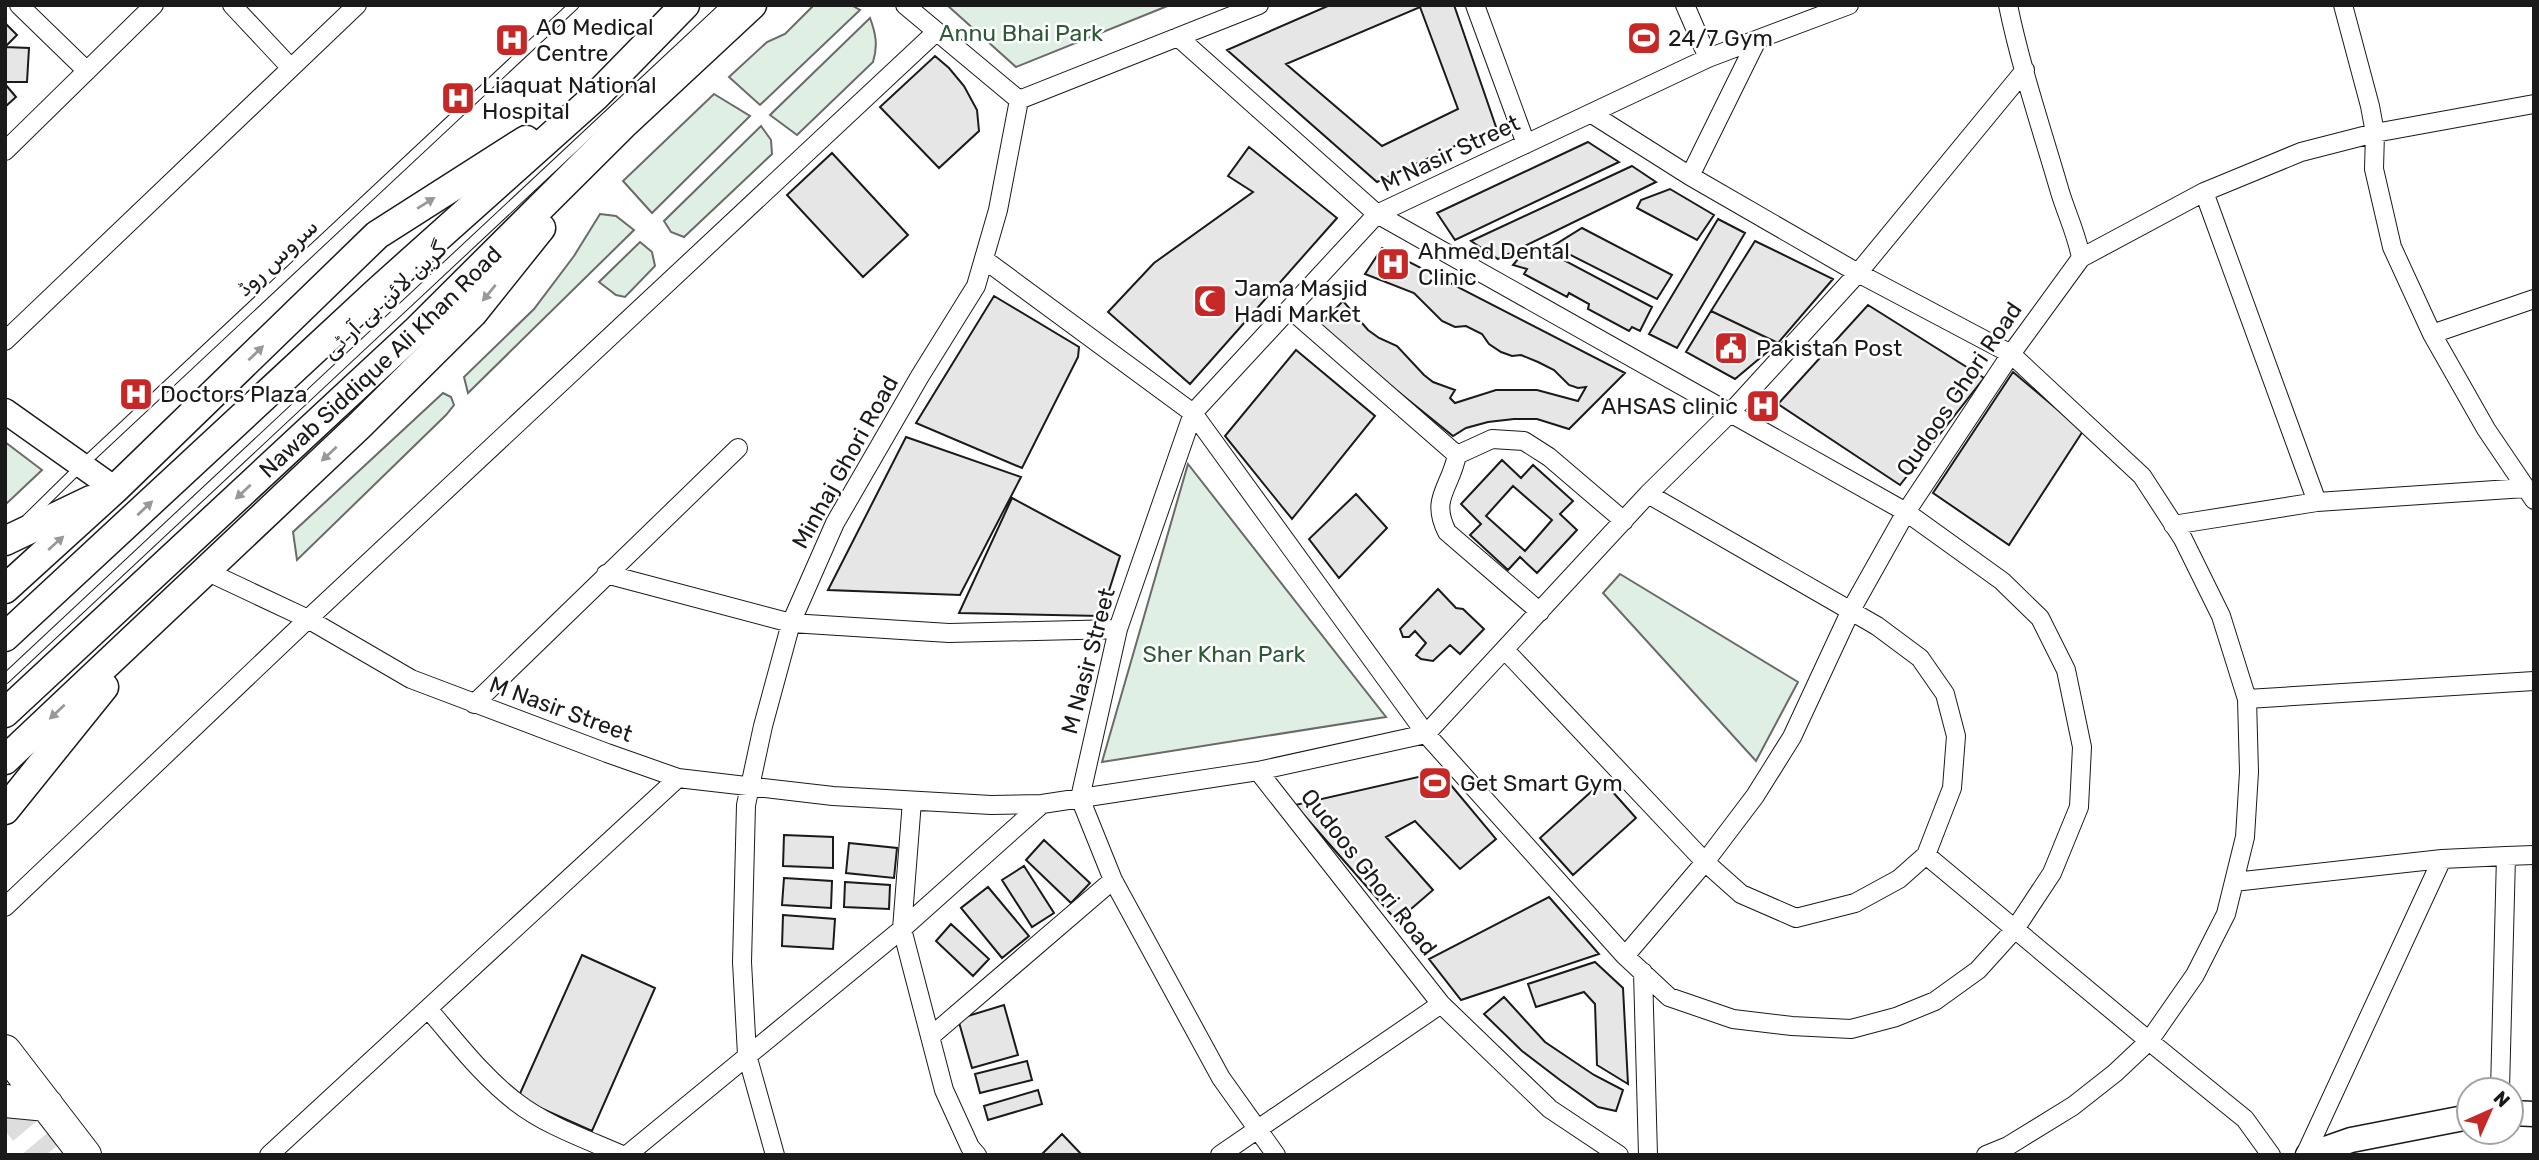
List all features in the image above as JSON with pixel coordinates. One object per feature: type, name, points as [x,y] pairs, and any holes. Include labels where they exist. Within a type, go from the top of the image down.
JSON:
[{"type":"highway","points":[[5,1051],[85,1155]]},
{"type":"highway","points":[[5,1101],[47,1105]]},
{"type":"main road","name":"Nawab Siddique Ali Khan Road","points":[[5,637],[379,290],[596,96],[685,5]]},
{"type":"main road","name":"Nawab Siddique Ali Khan Road","points":[[5,713],[409,320],[752,5]]},
{"type":"main road","points":[[5,589],[116,489],[377,235],[596,96]]},
{"type":"main road","points":[[5,760],[359,426],[473,313],[623,125]]},
{"type":"main road","points":[[6,540],[116,489]]},
{"type":"main road","points":[[5,810],[169,606]]},
{"type":"street","points":[[19,5],[87,71]]},
{"type":"street","points":[[5,150],[154,5]]},
{"type":"street","points":[[232,5],[291,68]]},
{"type":"street","points":[[5,341],[356,5]]},
{"type":"street","points":[[905,5],[1019,100],[1259,5]]},
{"type":"street","points":[[1475,5],[1526,144]]},
{"type":"street","points":[[1685,5],[1708,58]]},
{"type":"street","name":"M Nasir Street","points":[[206,571],[309,618],[411,679],[678,778],[833,796],[991,805],[1042,804],[1080,798],[1118,628],[1193,413],[1377,214],[1708,58],[1849,5]]},
{"type":"street","points":[[2008,5],[2067,214],[2076,233],[2081,258]]},
{"type":"street","points":[[2343,5],[2370,107],[2375,133],[2374,169],[2392,247],[2432,334],[2486,429],[2529,494]]},
{"type":"street","points":[[5,907],[309,618],[936,32]]},
{"type":"street","points":[[985,260],[1193,413],[1426,734],[1626,956],[1669,997],[1733,1019],[1791,1026],[1851,1028],[1896,1017],[1935,1001],[1978,970],[2015,929],[2052,873],[2079,807],[2082,747],[2066,670],[2040,618],[2002,581],[1906,512],[1377,214],[1178,37]]},
{"type":"street","points":[[1690,176],[1757,40]]},
{"type":"street","points":[[1276,1155],[1222,1078],[1113,880],[1080,798],[1258,771],[1426,734],[1648,494],[1731,412],[1858,273],[2025,69]]},
{"type":"street","name":"Minhaj Ghori Road","points":[[775,1155],[747,1055],[742,962],[746,805],[763,726],[791,623],[835,523],[920,376],[976,286],[998,210],[1019,100]]},
{"type":"street","name":"Qudoos Ghori Road","points":[[1626,956],[1705,862],[1755,796],[1792,737],[1851,610],[1906,512],[2011,354],[2081,258],[2204,192],[2301,152],[2375,133],[2534,104]]},
{"type":"street","points":[[1592,114],[1690,176],[1858,273],[2011,354],[2141,476],[2183,539],[2221,616],[2247,699],[2249,772],[2245,837],[2226,914],[2195,975],[2149,1041],[2115,1073],[2073,1106],[2008,1146],[1986,1155]]},
{"type":"street","points":[[2204,192],[2317,502]]},
{"type":"street","points":[[2432,334],[2534,299]]},
{"type":"street","points":[[1290,309],[1457,455]]},
{"type":"street","points":[[5,411],[116,489]]},
{"type":"street","points":[[1457,455],[1492,439],[1524,441],[1549,457],[1624,521]]},
{"type":"street","points":[[474,704],[738,448]]},
{"type":"street","points":[[1457,455],[1454,470],[1440,501],[1440,517],[1447,533],[1540,612]]},
{"type":"street","points":[[1505,650],[1705,862],[1741,894],[1796,918],[1855,902],[1899,879],[1926,855],[1952,788],[1956,736],[1945,694],[1920,658],[1851,610],[1648,494]]},
{"type":"street","points":[[2173,524],[2317,502],[2529,494]]},
{"type":"street","points":[[606,574],[791,623],[949,633],[1118,628]]},
{"type":"street","points":[[2247,699],[2534,681]]},
{"type":"street","name":"Qudoos Ghori Road","points":[[1258,771],[1441,1004],[1550,1109],[1619,1155]]},
{"type":"street","points":[[269,1155],[678,778]]},
{"type":"street","points":[[912,801],[902,929],[944,1090],[970,1147],[977,1155]]},
{"type":"street","points":[[428,1009],[488,1077],[517,1103],[550,1123],[624,1155],[902,929],[1042,804]]},
{"type":"street","points":[[1926,855],[2245,1119],[2270,1155]]},
{"type":"street","points":[[2234,882],[2442,859],[2534,855]]},
{"type":"street","points":[[2500,1076],[2505,856]]},
{"type":"street","points":[[2306,1155],[2442,859]]},
{"type":"street","points":[[930,1037],[1113,880]]},
{"type":"street","points":[[1643,972],[1648,1155]]},
{"type":"street","points":[[1220,1155],[1441,1004]]},
{"type":"street","points":[[2306,1155],[2351,1140],[2455,1120]]},
{"type":"lane","name":"سروس روڈ","points":[[6,540],[82,465],[574,5]]},
{"type":"lane","name":"گرین لائن بی آر ٹی","points":[[5,679],[409,320],[726,5]]},
{"type":"green space","points":[[851,5],[860,10],[760,105],[729,77],[767,42],[785,34],[813,6]]},
{"type":"green space","name":"Annu Bhai Park","points":[[947,5],[1170,5],[1016,67]]},
{"type":"green space","points":[[870,18],[876,40],[873,62],[797,135],[770,115]]},
{"type":"green space","points":[[714,94],[750,116],[652,213],[623,181]]},
{"type":"green space","points":[[761,126],[771,140],[772,154],[684,237],[671,232],[664,221]]},
{"type":"green space","points":[[600,214],[616,216],[634,230],[468,393],[464,377],[534,309],[574,256]]},
{"type":"green space","points":[[640,242],[652,252],[655,266],[625,297],[616,295],[599,282]]},
{"type":"green space","points":[[443,393],[451,397],[454,405],[446,415],[297,560],[293,532]]},
{"type":"green space","points":[[5,442],[42,470],[5,505]]},
{"type":"green space","name":"Sher Khan Park","points":[[1188,464],[1386,717],[1102,762]]},
{"type":"green space","points":[[1620,574],[1798,682],[1756,761],[1603,593]]},
{"type":"building","points":[[1330,5],[1454,5],[1496,127],[1377,182],[1227,50]],"holes":[[[1420,7],[1458,109],[1382,146],[1286,64]]]},
{"type":"building","points":[[5,23],[17,35],[5,47]]},
{"type":"building","points":[[5,47],[29,48],[27,82],[5,82]]},
{"type":"building","points":[[935,56],[964,86],[977,110],[979,131],[939,168],[880,107]]},
{"type":"building","points":[[5,84],[16,97],[5,107]]},
{"type":"building","points":[[1588,142],[1619,162],[1455,240],[1437,213]]},
{"type":"building","points":[[1249,147],[1337,218],[1190,384],[1108,312],[1154,263],[1253,192],[1228,176]]},
{"type":"building","points":[[832,153],[908,235],[863,277],[787,195]]},
{"type":"building","points":[[1632,166],[1656,182],[1498,259],[1471,241]]},
{"type":"building","points":[[1670,189],[1714,215],[1697,240],[1637,208],[1641,200]]},
{"type":"building","points":[[1718,219],[1745,233],[1677,348],[1649,334]]},
{"type":"building","points":[[1582,228],[1672,275],[1657,299],[1553,246]]},
{"type":"building","points":[[1755,241],[1833,279],[1778,343],[1711,311]]},
{"type":"building","points":[[1382,248],[1625,373],[1569,429],[1537,419],[1514,419],[1466,428],[1453,436],[1318,327],[1343,301],[1368,330],[1397,346],[1424,375],[1433,382],[1455,390],[1450,398],[1455,403],[1496,390],[1537,390],[1578,401],[1586,387],[1569,385],[1554,370],[1521,355],[1512,356],[1501,352],[1489,344],[1482,334],[1466,326],[1455,327],[1442,321],[1414,293],[1365,274]]},
{"type":"building","points":[[1543,249],[1652,307],[1640,331],[1632,327],[1629,331],[1588,309],[1589,304],[1569,293],[1567,297],[1524,274],[1527,269],[1513,265],[1523,253]]},
{"type":"building","points":[[994,296],[1079,347],[1078,357],[1022,468],[916,423]]},
{"type":"building","points":[[1868,305],[1984,378],[1900,485],[1778,404]]},
{"type":"building","name":"Pakistan Post","points":[[1711,311],[1778,343],[1735,379],[1686,352]]},
{"type":"building","points":[[1296,350],[1375,416],[1292,519],[1225,436]]},
{"type":"building","points":[[2013,372],[2083,431],[2009,545],[1933,493]]},
{"type":"building","points":[[906,437],[1021,477],[960,595],[828,590]]},
{"type":"building","points":[[1502,460],[1521,478],[1533,465],[1573,501],[1560,514],[1577,530],[1537,573],[1520,557],[1508,570],[1470,535],[1481,524],[1461,504]],"holes":[[[1513,486],[1552,520],[1525,551],[1486,516]]]},
{"type":"building","points":[[1356,494],[1387,528],[1339,578],[1309,539]]},
{"type":"building","points":[[1012,498],[1120,556],[1101,616],[959,613]]},
{"type":"building","points":[[1438,589],[1456,608],[1463,609],[1484,629],[1460,654],[1450,645],[1433,661],[1421,659],[1416,655],[1426,643],[1415,631],[1409,637],[1403,637],[1400,629]]},
{"type":"building","points":[[1440,772],[1496,839],[1460,869],[1415,821],[1386,837],[1433,890],[1397,921],[1295,805]]},
{"type":"building","points":[[1603,781],[1636,818],[1573,875],[1540,838]]},
{"type":"building","points":[[784,835],[833,837],[833,868],[783,866]]},
{"type":"building","points":[[1044,840],[1090,883],[1071,903],[1026,860]]},
{"type":"building","points":[[849,843],[897,848],[894,878],[846,873]]},
{"type":"building","points":[[1024,866],[1054,913],[1032,927],[1002,880]]},
{"type":"building","points":[[784,878],[832,881],[831,908],[782,905]]},
{"type":"building","points":[[845,882],[890,885],[889,909],[844,907]]},
{"type":"building","points":[[988,887],[1029,936],[1002,958],[961,908]]},
{"type":"building","points":[[1549,897],[1599,954],[1461,1000],[1429,959]]},
{"type":"building","points":[[783,915],[835,919],[833,949],[782,946]]},
{"type":"building","points":[[951,924],[989,959],[973,976],[936,941]]},
{"type":"building","points":[[582,955],[655,988],[592,1131],[518,1098]]},
{"type":"building","points":[[1595,962],[1623,988],[1628,1084],[1597,1065],[1595,1004],[1584,992],[1536,1007],[1528,984]]},
{"type":"building","points":[[1504,997],[1545,1042],[1594,1075],[1623,1090],[1616,1111],[1598,1107],[1560,1080],[1522,1051],[1484,1014]]},
{"type":"building","points":[[1004,1005],[1018,1055],[972,1068],[958,1019]]},
{"type":"building","points":[[1027,1061],[1032,1080],[980,1093],[975,1074]]},
{"type":"building","points":[[1038,1090],[1042,1104],[988,1120],[984,1106]]},
{"type":"building","points":[[1062,1134],[1082,1155],[1041,1155]]},
{"type":"tunnel","points":[[5,1106],[46,1155]]},
{"type":"place","name":"24/7 Gym","points":[[1644,38]]},
{"type":"place","name":"AO Medical Centre","points":[[512,40]]},
{"type":"place","name":"Liaquat National Hospital","points":[[458,98]]},
{"type":"place","name":"Ahmed Dental Clinic","points":[[1393,264]]},
{"type":"place","name":"Jama Masjid Hadi Market","points":[[1210,301]]},
{"type":"place","name":"Pakistan Post","points":[[1731,348]]},
{"type":"place","name":"Doctors Plaza","points":[[136,394]]},
{"type":"place","name":"AHSAS clinic","points":[[1763,406]]},
{"type":"place","name":"Get Smart Gym","points":[[1435,783]]}]
